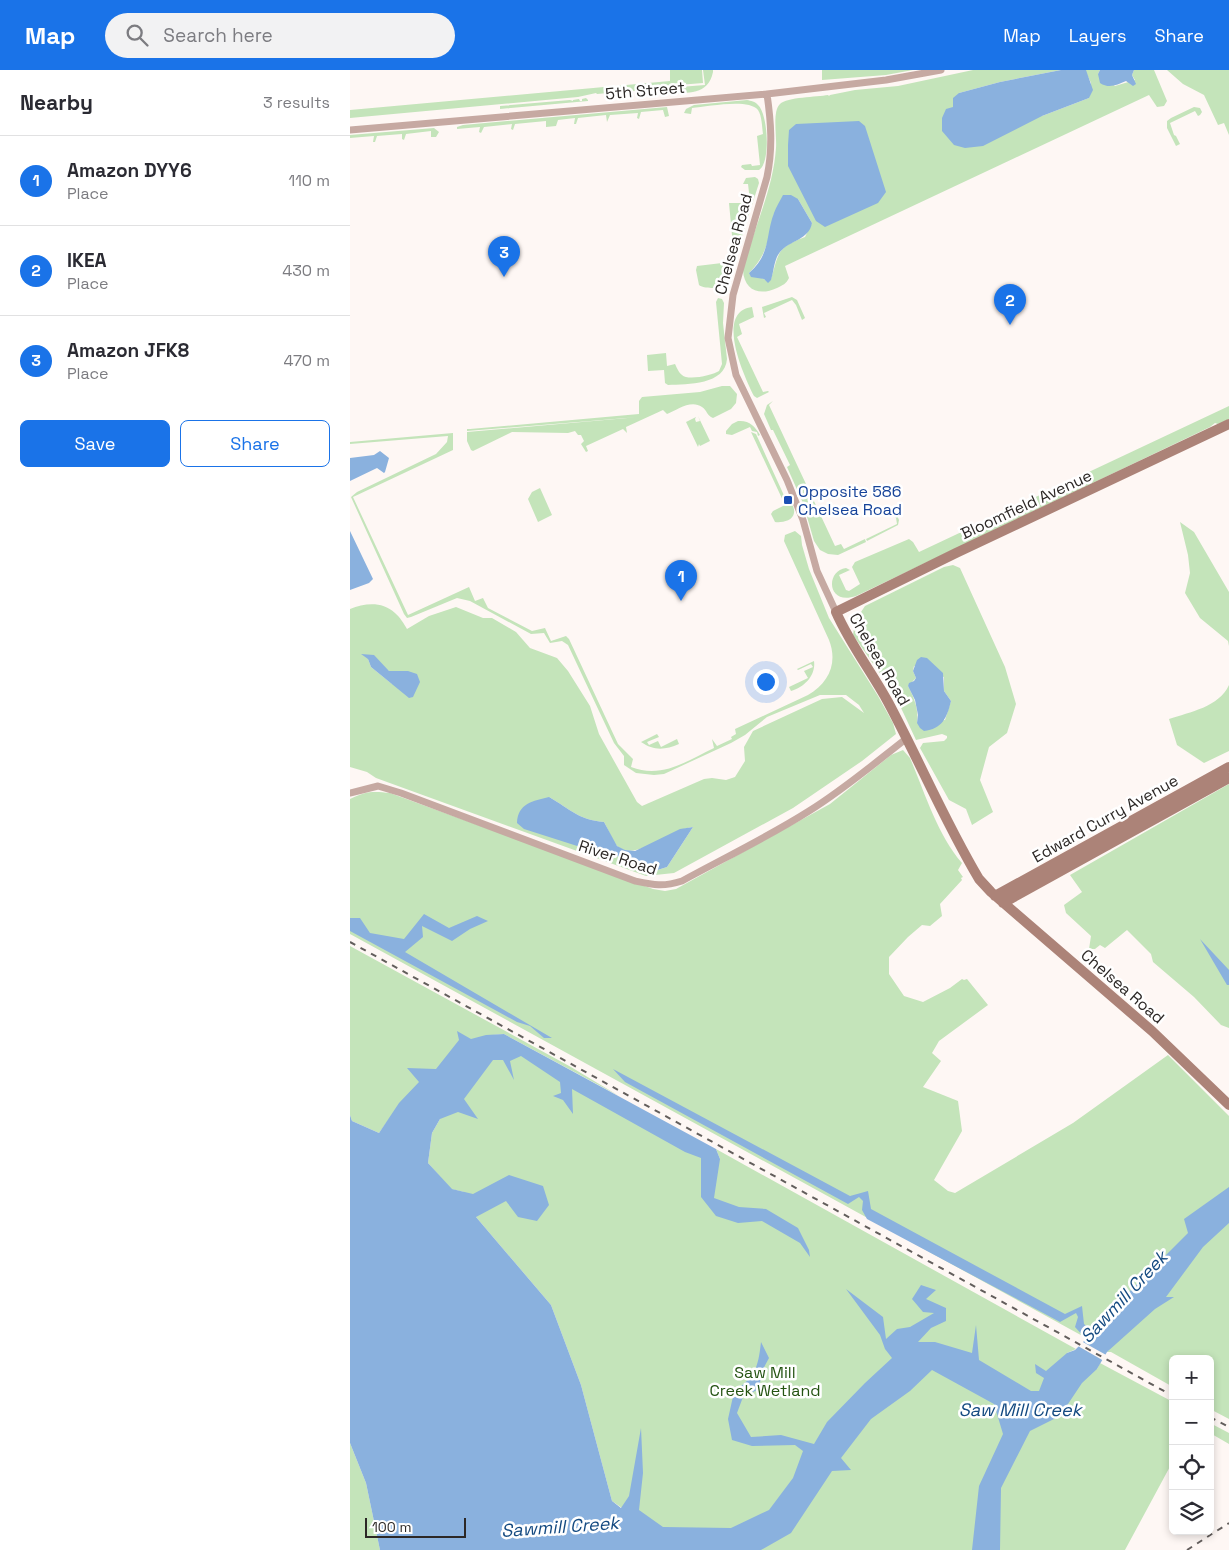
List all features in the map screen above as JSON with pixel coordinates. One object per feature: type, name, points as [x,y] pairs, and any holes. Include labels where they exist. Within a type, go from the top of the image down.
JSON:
[{"type":"street","name":"5th Street","points":[[350,130],[767,94],[886,80],[941,70]]},
{"type":"street","name":"Chelsea Road","points":[[767,94],[772,130],[771,159],[733,294],[728,338],[736,374],[787,480],[803,520],[817,571],[845,633],[872,672],[979,879],[999,900],[1152,1032],[1229,1105]]},
{"type":"street","name":"Bloomfield Avenue","points":[[836,612],[1229,424]]},
{"type":"street","name":"River Road","points":[[350,793],[378,786],[635,881],[668,886],[682,881],[809,812],[907,738]]},
{"type":"street","name":"Edward Curry Avenue","points":[[999,900],[1107,840],[1229,767]]},
{"type":"street","name":"Edward Curry Avenue","points":[[1107,840],[1229,778]]},
{"type":"green space","points":[[670,70],[702,70],[703,83],[666,86],[666,88],[596,93],[578,97],[350,118],[350,110],[670,81]]},
{"type":"green space","points":[[703,70],[713,70],[713,72],[707,85],[702,89],[668,94],[667,88],[705,85]]},
{"type":"green space","points":[[822,70],[913,70],[886,75],[822,80]]},
{"type":"green space","points":[[973,70],[1061,70],[1000,82],[959,93],[1042,116],[1089,98],[1091,83],[1085,70],[1100,70],[1098,74],[1115,86],[1135,80],[1132,75],[1134,70],[1154,70],[1167,101],[1164,106],[1157,107],[1149,95],[785,266],[789,278],[777,288],[765,292],[754,290],[746,283],[743,270],[771,179],[776,148],[776,112],[780,104],[795,99],[898,86]],"holes":[[[798,199],[812,223],[805,237],[780,252],[771,279],[768,282],[749,273],[764,253],[774,214]]]},
{"type":"green space","points":[[1167,70],[1229,70],[1229,135],[1224,123],[1218,125],[1204,95],[1183,84]]},
{"type":"green space","points":[[586,98],[588,101],[500,109],[500,106],[579,99],[582,101],[582,99]]},
{"type":"green space","points":[[747,100],[758,105],[766,128],[767,149],[763,166],[759,170],[745,170],[741,167],[742,165],[751,164],[752,166],[760,165],[757,136],[763,134],[759,112],[753,106],[727,104],[692,108],[691,114],[684,113],[686,109],[694,105]]},
{"type":"green space","points":[[667,107],[669,116],[665,117],[663,110],[641,112],[639,119],[637,118],[638,113],[610,115],[607,122],[606,115],[578,118],[576,124],[574,124],[575,118],[558,120],[556,126],[546,127],[546,121],[515,124],[513,130],[511,129],[512,124],[484,127],[481,133],[479,132],[480,127],[457,129],[457,127],[463,125]]},
{"type":"green space","points":[[1194,107],[1200,108],[1202,112],[1200,115],[1198,116],[1195,111],[1170,123],[1174,135],[1180,144],[1176,146],[1167,128],[1167,121]]},
{"type":"green space","points":[[434,128],[439,132],[436,137],[431,137],[431,131],[406,134],[404,140],[402,139],[402,134],[377,136],[375,142],[373,142],[374,136],[350,138],[350,135]]},
{"type":"green space","points":[[755,177],[759,183],[736,255],[733,257],[728,248],[733,246],[729,203],[750,201],[748,184],[743,184],[746,178]]},
{"type":"green space","points":[[730,264],[731,268],[727,284],[713,288],[699,285],[697,266]]},
{"type":"green space","points":[[792,297],[797,300],[805,318],[802,320],[792,300],[764,313],[766,317],[764,318],[762,307]]},
{"type":"green space","points":[[718,298],[722,299],[724,303],[723,323],[727,359],[725,368],[720,374],[695,383],[668,385],[665,383],[664,370],[648,371],[647,355],[666,353],[667,366],[675,364],[680,373],[685,377],[700,377],[719,371],[722,364],[716,302]]},
{"type":"green space","points":[[752,307],[754,317],[739,324],[742,334],[737,337],[763,392],[769,392],[757,398],[754,396],[739,361],[734,333],[735,320],[741,312]]},
{"type":"green space","points":[[722,386],[730,386],[737,394],[736,403],[731,409],[713,418],[709,416],[704,408],[693,404],[667,414],[663,410],[626,427],[627,433],[623,429],[586,446],[588,451],[586,452],[581,444],[584,441],[581,435],[578,435],[575,431],[568,433],[512,432],[473,451],[467,441],[467,432],[639,417],[467,431],[467,429],[639,414],[639,401],[642,397],[700,392]]},
{"type":"green space","points":[[773,401],[769,405],[835,546],[841,544],[844,549],[865,539],[866,542],[838,555],[828,554],[820,550],[814,541],[803,503],[787,467],[790,465],[764,414],[767,405]]},
{"type":"green space","points":[[1229,406],[1229,419],[1218,424],[1215,423],[856,596],[846,598],[839,596],[832,587],[835,575],[839,570],[846,568],[850,570],[839,575],[846,590],[849,591],[860,584],[852,567],[855,562],[909,539],[919,552]]},
{"type":"green space","points":[[698,416],[710,441],[700,446],[699,444],[698,447],[686,422],[696,417],[696,422],[700,421]]},
{"type":"green space","points":[[738,421],[751,424],[760,435],[758,436],[757,432],[752,431],[750,427],[732,435],[726,434],[726,431],[732,424]]},
{"type":"green space","points":[[751,432],[756,434],[787,502],[790,500],[793,506],[793,516],[786,521],[775,522],[771,514],[785,505]]},
{"type":"green space","points":[[453,433],[453,450],[353,497],[408,615],[469,587],[475,601],[483,598],[488,608],[532,631],[545,628],[551,641],[566,636],[618,744],[633,759],[631,767],[653,771],[664,770],[684,763],[714,748],[712,739],[717,746],[732,739],[731,737],[736,734],[735,729],[808,695],[821,685],[826,678],[832,664],[832,648],[784,541],[785,535],[795,531],[801,536],[809,569],[829,618],[878,696],[893,723],[896,734],[862,761],[793,808],[674,873],[646,876],[350,767],[350,609],[367,604],[385,606],[390,609],[399,616],[407,629],[429,616],[456,607],[483,618],[492,618],[516,632],[530,648],[557,658],[568,671],[590,706],[599,734],[637,802],[642,806],[704,779],[726,780],[735,777],[745,761],[744,747],[753,731],[822,699],[842,697],[864,713],[859,705],[846,695],[820,695],[767,717],[745,735],[731,743],[664,774],[636,773],[624,765],[624,756],[614,743],[568,645],[562,641],[550,643],[544,633],[531,634],[470,601],[457,598],[411,617],[407,618],[404,614],[351,497],[357,492],[436,454],[447,442],[448,436],[350,444],[350,442]],"holes":[[[368,659],[389,671],[408,671],[392,684],[371,667]],[[549,797],[581,816],[604,822],[615,844],[625,850],[643,848],[684,829],[693,827],[667,867],[648,873],[610,852],[596,852]]]},
{"type":"green space","points":[[540,488],[552,515],[538,522],[528,499],[532,492]]},
{"type":"green space","points":[[893,507],[899,520],[898,525],[867,541],[866,539],[897,524],[896,518],[889,508]]},
{"type":"green space","points":[[1180,522],[1194,532],[1229,592],[1229,646],[1228,641],[1200,618],[1185,593],[1190,573],[1188,555]]},
{"type":"green space","points":[[953,565],[960,568],[1005,667],[1016,704],[1007,733],[989,747],[980,780],[993,812],[972,825],[966,809],[949,800],[920,748],[923,743],[944,741],[947,736],[942,734],[916,740],[895,695],[853,635],[855,621],[865,606],[944,567]],"holes":[[[914,666],[944,677],[944,691],[951,701],[945,720],[917,723],[916,704],[908,686],[916,678],[913,671]]]},
{"type":"green space","points":[[814,661],[813,671],[809,680],[801,687],[791,691],[789,687],[808,678],[804,671],[813,667],[811,664],[797,669]]},
{"type":"green space","points":[[1229,685],[1229,751],[1204,763],[1177,745],[1169,719],[1211,704],[1218,699]]},
{"type":"green space","points":[[657,734],[659,737],[647,742],[649,745],[658,741],[661,747],[677,739],[679,744],[660,749],[650,747],[641,742]]},
{"type":"green space","points":[[903,750],[910,758],[926,799],[945,839],[962,863],[958,870],[963,877],[940,904],[942,916],[930,926],[922,925],[889,957],[889,974],[904,996],[923,1002],[950,988],[962,979],[967,979],[988,1005],[939,1041],[932,1053],[941,1061],[923,1087],[958,1101],[962,1131],[934,1180],[948,1191],[955,1193],[1073,1123],[1168,1055],[1229,1116],[1229,1197],[1088,1339],[350,934],[350,799],[361,794],[374,792],[390,793],[653,889],[665,891],[676,889],[830,804],[891,755]]},
{"type":"green space","points":[[1229,784],[1229,1028],[1221,1025],[1194,997],[1153,962],[1151,954],[1127,930],[1105,948],[1100,945],[1095,949],[1089,949],[1091,936],[1066,913],[1064,905],[1082,892],[1070,875]]},
{"type":"green space","name":"Saw Mill Creek Wetland","points":[[350,946],[571,1067],[619,1096],[504,1034],[493,1035],[720,1159],[716,1149],[1076,1349],[1067,1353],[1097,1369],[1100,1363],[1169,1400],[1169,1468],[1125,1550],[631,1550],[622,1508],[612,1501],[581,1385],[551,1305],[476,1217],[464,1192],[451,1189],[428,1163],[432,1133],[440,1119],[389,1119],[379,1133],[352,1121],[350,1115]]},
{"type":"green space","points":[[1229,1219],[1229,1419],[1214,1411],[1214,1355],[1169,1355],[1169,1385],[1111,1352],[1107,1352],[1201,1244]]},
{"type":"green space","points":[[1214,1425],[1229,1433],[1229,1444],[1214,1435]]},
{"type":"green space","points":[[350,1443],[366,1483],[380,1550],[350,1550]]},
{"type":"water","points":[[1061,70],[1086,70],[1093,90],[1089,98],[1042,116],[983,146],[965,148],[954,145],[942,131],[942,118],[946,109],[953,107],[953,98],[959,93],[1000,82]]},
{"type":"water","points":[[1100,70],[1134,70],[1132,75],[1136,84],[1133,86],[1126,81],[1113,86],[1103,85],[1100,83],[1098,74]]},
{"type":"water","points":[[859,121],[865,126],[886,192],[878,203],[825,227],[816,221],[788,166],[789,130],[796,124]]},
{"type":"water","points":[[783,195],[791,195],[798,199],[812,223],[807,233],[780,252],[775,262],[771,280],[768,283],[764,279],[751,277],[749,273],[761,259],[774,213]]},
{"type":"water","points":[[380,451],[389,458],[384,473],[377,468],[350,481],[350,458],[374,455]]},
{"type":"water","points":[[350,531],[373,579],[369,583],[350,590]]},
{"type":"water","points":[[361,654],[374,655],[389,671],[408,671],[417,674],[420,682],[413,697],[409,698],[371,667],[368,659]]},
{"type":"water","points":[[921,657],[927,658],[943,673],[944,691],[951,701],[943,722],[935,728],[924,731],[917,723],[918,715],[915,700],[908,686],[916,678],[913,671],[917,660]]},
{"type":"water","points":[[549,797],[581,816],[604,822],[617,846],[625,850],[635,851],[680,829],[693,827],[667,867],[648,873],[610,852],[596,852],[524,829],[517,823],[518,816],[523,807]]},
{"type":"water","points":[[424,914],[449,928],[477,916],[488,921],[470,929],[452,941],[422,926],[423,937],[405,952],[552,1038],[544,1038],[530,1026],[517,1022],[350,931],[350,918],[360,918],[370,933],[404,939]]},
{"type":"water","points":[[1200,939],[1229,970],[1229,985],[1227,985]]},
{"type":"water","points":[[457,1031],[471,1039],[486,1035],[504,1034],[716,1149],[720,1159],[714,1198],[739,1207],[766,1209],[798,1228],[809,1250],[810,1257],[800,1243],[762,1221],[738,1223],[716,1216],[701,1197],[701,1158],[685,1152],[572,1089],[573,1114],[563,1100],[553,1096],[561,1093],[560,1082],[521,1056],[510,1061],[514,1080],[503,1060],[493,1060],[464,1099],[478,1119],[458,1112],[440,1119],[432,1133],[428,1163],[452,1189],[473,1194],[509,1175],[543,1186],[549,1205],[537,1221],[518,1217],[506,1201],[476,1217],[551,1305],[581,1385],[612,1501],[621,1508],[629,1496],[641,1428],[643,1473],[639,1510],[663,1527],[731,1528],[769,1510],[793,1478],[803,1451],[795,1445],[752,1446],[732,1440],[728,1419],[734,1392],[747,1381],[754,1371],[757,1365],[761,1342],[769,1358],[762,1371],[759,1389],[743,1397],[737,1413],[751,1437],[781,1435],[814,1444],[827,1422],[892,1358],[885,1349],[880,1335],[846,1289],[883,1317],[886,1339],[897,1329],[910,1327],[934,1313],[923,1312],[912,1299],[921,1285],[936,1290],[926,1299],[946,1308],[946,1321],[931,1328],[918,1342],[935,1342],[972,1353],[976,1325],[979,1360],[1031,1391],[1039,1391],[1044,1378],[1036,1373],[1035,1364],[1046,1371],[1067,1353],[1075,1350],[1086,1339],[1075,1327],[1078,1317],[1076,1313],[1060,1322],[867,1219],[862,1210],[863,1201],[859,1197],[848,1204],[625,1082],[613,1069],[850,1196],[868,1191],[871,1209],[1065,1314],[1082,1306],[1084,1324],[1091,1330],[1188,1233],[1184,1219],[1229,1187],[1229,1223],[1203,1247],[1166,1297],[1174,1297],[1155,1309],[1107,1352],[1097,1369],[1082,1383],[1060,1416],[1030,1431],[1001,1488],[1000,1550],[972,1550],[979,1486],[1003,1434],[994,1404],[932,1370],[910,1391],[871,1419],[841,1458],[851,1470],[832,1471],[791,1533],[761,1550],[380,1550],[366,1483],[350,1443],[350,1115],[352,1121],[379,1133],[399,1103],[419,1082],[407,1068],[436,1069],[459,1040]]},
{"type":"pier","points":[[1081,1341],[1108,1356],[1104,1361],[1078,1346]]},
{"type":"railway","points":[[350,942],[1169,1394]]},
{"type":"railway","points":[[1214,1419],[1229,1427]]},
{"type":"railway","points":[[1187,1550],[1229,1523]]},
{"type":"place","name":"Amazon JFK8","points":[[504,277]]},
{"type":"place","name":"IKEA","points":[[1010,325]]},
{"type":"place","name":"Opposite 586 Chelsea Road","points":[[788,500]]},
{"type":"place","name":"Amazon DYY6","points":[[681,601]]},
{"type":"water label","name":"Sawmill Creek","points":[[1124,1297]]},
{"type":"water label","name":"Saw Mill Creek","points":[[1020,1410]]},
{"type":"water label","name":"Sawmill Creek","points":[[560,1527]]}]
